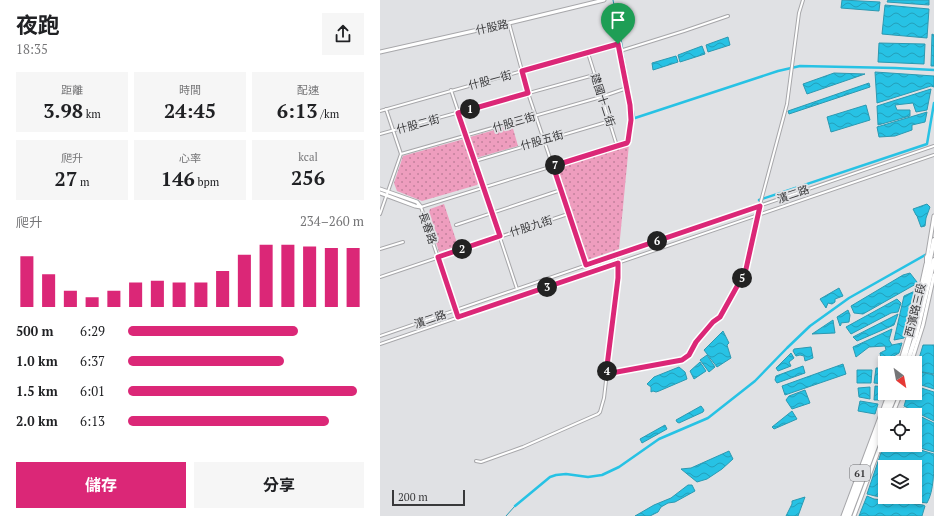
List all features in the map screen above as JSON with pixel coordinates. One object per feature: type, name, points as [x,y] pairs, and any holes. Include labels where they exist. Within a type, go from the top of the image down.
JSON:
[{"type":"highway","points":[[909,356],[916,336],[931,258],[932,243]]},
{"type":"highway","points":[[903,356],[917,316],[928,264],[931,258]]},
{"type":"highway","points":[[916,336],[920,329],[928,300]]},
{"type":"highway","name":"61","points":[[845,516],[887,400]]},
{"type":"highway","name":"61","points":[[849,516],[878,439]]},
{"type":"street","name":"什股路","points":[[380,52],[509,24],[604,0]]},
{"type":"street","points":[[606,374],[682,360],[689,355],[696,342],[713,322],[720,317],[740,281],[746,269],[757,216],[785,110],[793,65],[799,13],[803,0]]},
{"type":"street","points":[[421,207],[627,143],[631,120],[620,51],[728,16]]},
{"type":"street","points":[[509,24],[528,93],[586,265]]},
{"type":"street","name":"什股一街","points":[[380,110],[618,44],[620,51]]},
{"type":"street","name":"建國十二街","points":[[588,53],[617,146]]},
{"type":"street","name":"什股二街","points":[[380,134],[594,75]]},
{"type":"street","name":"什股三街","points":[[401,154],[536,116],[627,88]]},
{"type":"street","points":[[451,90],[518,289]]},
{"type":"street","points":[[380,214],[401,154],[386,109]]},
{"type":"street","name":"什股五街","points":[[475,161],[610,121]]},
{"type":"street","name":"濱二路","points":[[380,336],[934,146]]},
{"type":"street","name":"濱二路","points":[[380,344],[934,155]]},
{"type":"street","name":"長春路","points":[[380,189],[415,206],[421,207],[458,317]]},
{"type":"street","points":[[456,225],[561,190]]},
{"type":"street","name":"長春路","points":[[380,193],[387,193]]},
{"type":"street","name":"什股九街","points":[[380,277],[568,214]]},
{"type":"street","points":[[932,243],[934,216]]},
{"type":"street","points":[[380,249],[403,242]]},
{"type":"street","points":[[476,461],[481,462],[523,447],[598,414],[602,407],[618,278],[618,263],[615,255]]},
{"type":"street","name":"西濱路三段","points":[[903,356],[931,258]]},
{"type":"street","name":"西濱路三段","points":[[913,356],[928,307],[928,300],[934,274]]},
{"type":"street","points":[[854,516],[878,452]]},
{"type":"shaded area","points":[[512,125],[518,146],[476,158],[470,137]]},
{"type":"shaded area","points":[[464,139],[479,182],[477,185],[422,201],[397,191],[394,183],[403,156]]},
{"type":"shaded area","points":[[629,144],[619,249],[587,260],[556,168]]},
{"type":"shaded area","points":[[444,204],[458,246],[439,252],[428,216],[430,209]]},
{"type":"water","points":[[842,0],[880,2],[879,11],[841,8]]},
{"type":"water","points":[[888,0],[929,0],[929,5],[887,2]]},
{"type":"water","points":[[885,5],[929,9],[927,38],[882,34]]},
{"type":"water","points":[[932,34],[934,35],[934,66],[931,66]]},
{"type":"water","points":[[728,37],[730,45],[708,52],[706,45]]},
{"type":"water","points":[[879,43],[925,44],[924,64],[878,62]]},
{"type":"water","points":[[702,46],[705,54],[680,62],[678,55]]},
{"type":"water","points":[[676,56],[678,62],[653,70],[652,63]]},
{"type":"water","points":[[875,72],[934,76],[934,87],[931,86],[877,103]]},
{"type":"water","points":[[834,73],[865,74],[807,94],[803,84]]},
{"type":"water","points":[[869,83],[870,87],[789,114],[788,111]]},
{"type":"water","points":[[931,89],[927,110],[916,112],[913,103],[895,105],[897,110],[910,110],[910,116],[878,125],[877,106]]},
{"type":"water","points":[[866,105],[870,120],[831,132],[827,117]]},
{"type":"water","points":[[927,112],[925,122],[912,125],[912,130],[895,136],[879,137],[877,127]]},
{"type":"water","points":[[927,204],[930,207],[925,226],[921,227],[913,209]]},
{"type":"water","points":[[910,273],[917,282],[916,284],[863,314],[854,313],[851,306],[903,275]]},
{"type":"water","points":[[839,288],[843,296],[835,299],[835,302],[832,304],[828,303],[826,308],[820,299]]},
{"type":"water","points":[[917,290],[904,338],[894,340],[904,296]]},
{"type":"water","points":[[897,299],[901,303],[898,312],[891,313],[851,334],[846,327]]},
{"type":"water","points":[[848,310],[850,315],[849,322],[841,323],[840,326],[837,317]]},
{"type":"water","points":[[898,314],[894,325],[857,341],[853,337]]},
{"type":"water","points":[[833,320],[835,333],[812,334]]},
{"type":"water","points":[[892,329],[889,340],[892,345],[902,343],[899,353],[894,356],[881,356],[880,353],[886,350],[885,346],[869,347],[856,357],[853,347]]},
{"type":"water","points":[[723,331],[729,343],[727,345],[731,358],[717,367],[704,350]]},
{"type":"water","points":[[923,345],[934,345],[934,374],[922,372],[922,356],[920,356]]},
{"type":"water","points":[[811,347],[813,358],[805,361],[804,356],[796,356],[793,351],[794,349]]},
{"type":"water","points":[[791,353],[794,358],[789,362],[791,366],[778,371],[776,368]]},
{"type":"water","points":[[707,355],[715,367],[709,372],[700,360]]},
{"type":"water","points":[[700,362],[706,371],[694,379],[690,371]]},
{"type":"water","points":[[843,364],[846,374],[785,395],[782,386]]},
{"type":"water","points":[[803,366],[805,373],[777,383],[775,380],[776,376]]},
{"type":"water","points":[[679,367],[685,372],[687,379],[659,391],[651,392],[651,387],[647,384],[654,377]]},
{"type":"water","points":[[876,368],[878,368],[878,383],[874,383]]},
{"type":"water","points":[[857,370],[872,370],[871,383],[857,383]]},
{"type":"water","points":[[922,372],[934,375],[934,389],[922,385]]},
{"type":"water","points":[[875,386],[878,386],[878,400],[874,400]]},
{"type":"water","points":[[870,387],[870,399],[859,397],[858,388]]},
{"type":"water","points":[[922,388],[934,392],[934,421],[922,415],[922,408],[908,408],[904,406],[906,400],[922,400]]},
{"type":"water","points":[[805,390],[810,403],[792,409],[786,400],[789,396]]},
{"type":"water","points":[[860,401],[878,404],[875,414],[858,411]]},
{"type":"water","points":[[701,406],[704,410],[703,412],[679,423],[677,422],[676,420]]},
{"type":"water","points":[[792,411],[797,419],[774,429],[772,427]]},
{"type":"water","points":[[922,417],[934,423],[934,452],[922,448]]},
{"type":"water","points":[[665,425],[667,429],[642,443],[640,439]]},
{"type":"water","points":[[922,450],[934,454],[934,473],[931,493],[927,503],[922,502],[922,460],[879,460],[881,452],[922,452]]},
{"type":"water","points":[[729,451],[733,459],[722,469],[707,479],[697,482],[681,469],[691,468]]},
{"type":"water","points":[[878,462],[878,496],[867,494]]},
{"type":"water","points":[[688,485],[692,485],[695,491],[675,502],[668,503],[661,507],[658,512],[650,516],[635,516],[654,505],[671,498]]},
{"type":"water","points":[[867,496],[878,499],[878,504],[915,504],[925,506],[922,516],[859,516]]},
{"type":"water","points":[[805,497],[798,516],[786,516],[792,501]]},
{"type":"waterway","points":[[613,0],[623,49]]},
{"type":"waterway","points":[[623,52],[635,118]]},
{"type":"waterway","points":[[635,118],[778,71],[800,66],[934,70]]},
{"type":"waterway","points":[[759,200],[927,144],[934,103]]},
{"type":"waterway","points":[[515,506],[550,477],[566,474],[588,477],[602,475],[619,467],[659,439],[708,418],[755,381],[810,326],[849,298],[934,250]]},
{"type":"waterway","points":[[506,516],[515,506]]},
{"type":"route","points":[[618,44],[630,105],[631,120],[627,143],[553,166],[586,265],[760,206],[746,269],[720,317],[713,322],[696,342],[689,355],[682,360],[606,374],[618,278],[618,263],[458,317],[438,257],[500,236],[458,113],[528,93],[522,71],[618,44]]}]
